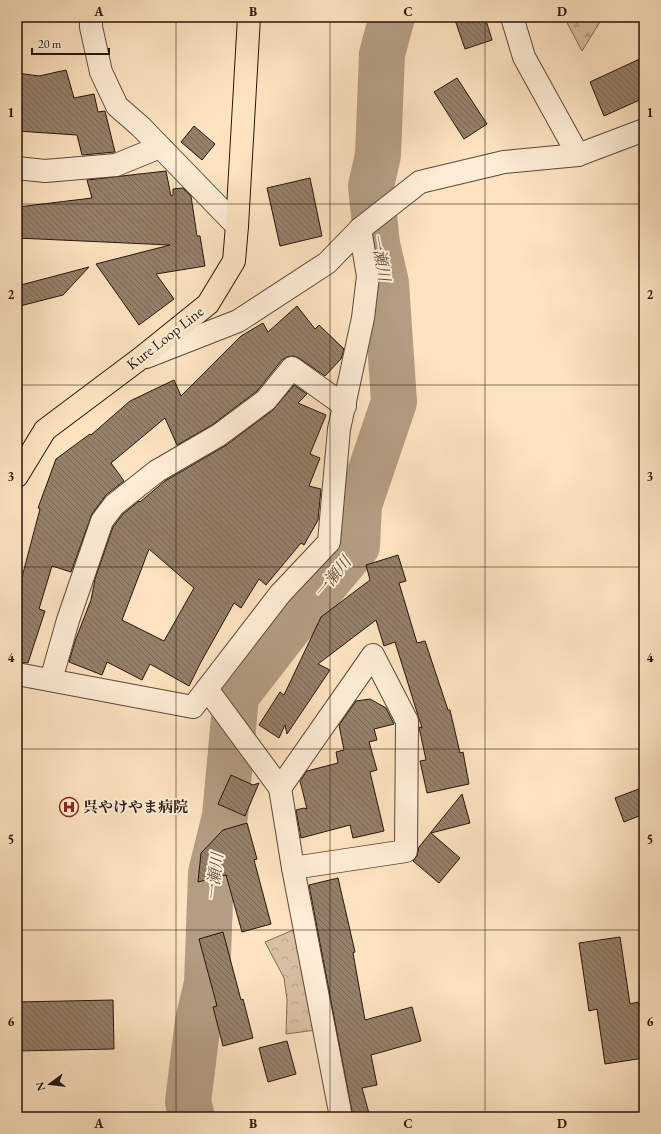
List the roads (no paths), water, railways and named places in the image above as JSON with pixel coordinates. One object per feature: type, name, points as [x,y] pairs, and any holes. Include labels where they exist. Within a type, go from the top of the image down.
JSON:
[{"type":"main road","name":"Kure Loop Line","points":[[17,476],[45,430],[141,358],[208,304],[234,261],[249,17]]},
{"type":"street","points":[[92,17],[91,27],[101,72],[117,106],[141,127],[237,226]]},
{"type":"street","points":[[512,17],[524,57],[578,155]]},
{"type":"street","points":[[141,358],[238,321],[327,263],[360,229],[420,182],[504,162],[578,155],[644,130]]},
{"type":"street","points":[[17,168],[45,170],[116,165],[160,147]]},
{"type":"street","points":[[17,674],[193,707],[280,594],[329,542],[339,429],[363,318],[368,276],[360,229]]},
{"type":"street","points":[[51,680],[68,620],[102,521],[114,505],[157,471],[219,435],[266,400],[292,368],[345,406]]},
{"type":"street","points":[[280,788],[373,655],[407,722],[406,851],[293,868]]},
{"type":"street","points":[[207,689],[280,788],[293,868],[341,1117]]},
{"type":"waterway","name":"一瀬川","points":[[192,1117],[188,1102],[198,1021],[207,983],[211,873],[225,816],[236,696],[295,620],[357,546],[359,505],[394,402],[386,283],[377,244],[371,186],[378,155],[382,54],[392,17]]},
{"type":"place","name":"呉やけやま病院","points":[[69,807]]}]
